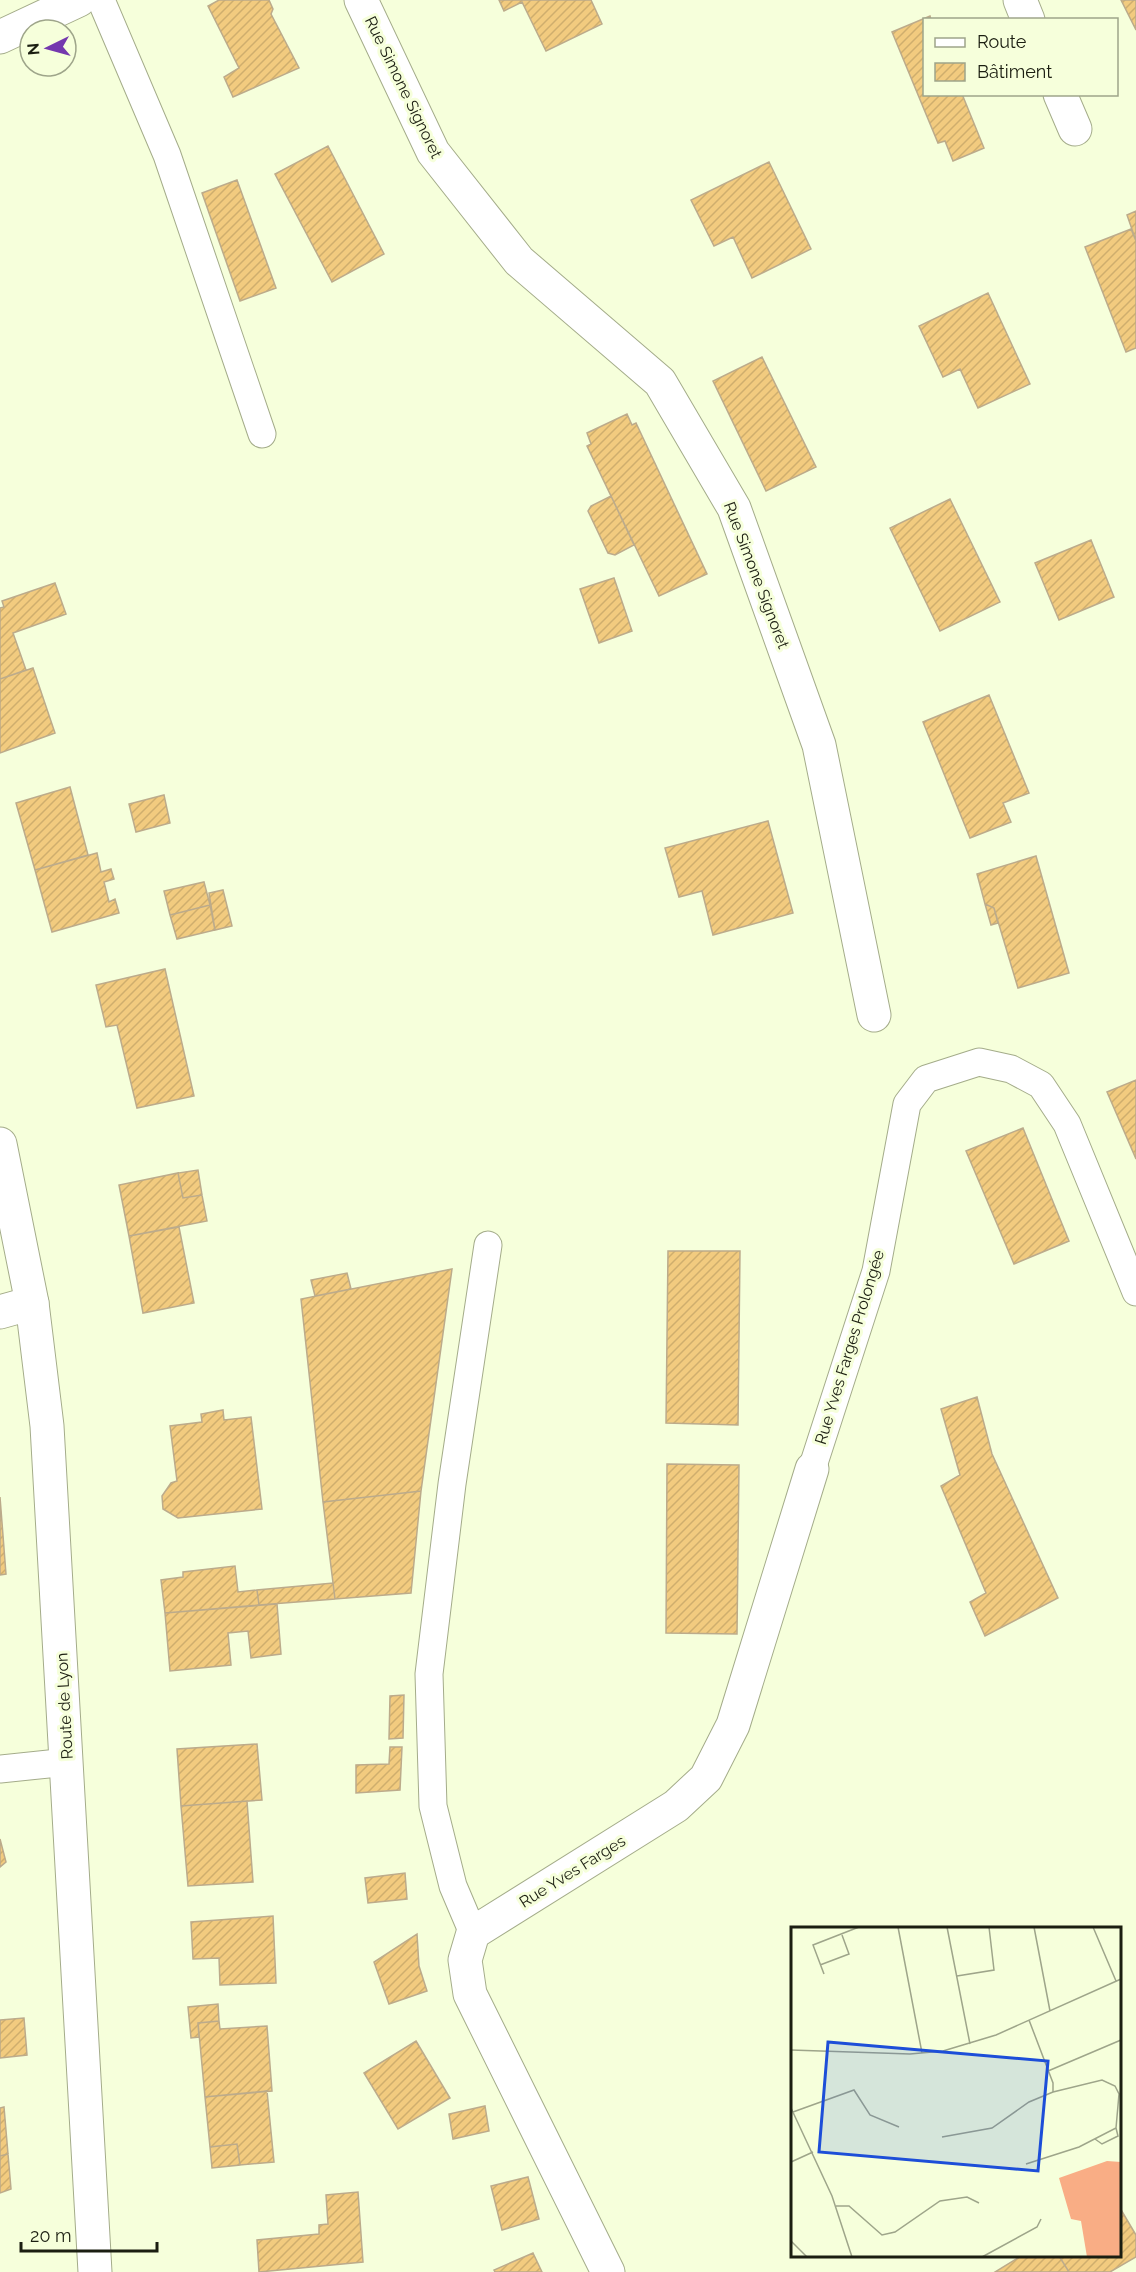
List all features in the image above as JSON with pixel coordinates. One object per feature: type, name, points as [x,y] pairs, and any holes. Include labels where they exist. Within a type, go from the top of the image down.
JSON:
[{"type":"street","points":[[0,37],[79,0]]},
{"type":"street","name":"Rue Simone Signoret","points":[[361,0],[433,152],[519,261],[660,382],[734,508],[819,745],[874,1015]]},
{"type":"street","points":[[1020,0],[1027,18]]},
{"type":"street","points":[[1061,96],[1075,129]]},
{"type":"street","name":"Route de Lyon","points":[[0,1144],[32,1303],[47,1426],[68,1762],[95,2272]]},
{"type":"street","points":[[0,1312],[32,1303]]},
{"type":"street","name":"Rue Yves Farges","points":[[473,1933],[676,1806],[706,1778],[733,1725],[812,1469]]},
{"type":"street","points":[[473,1933],[465,1960],[470,1994],[608,2272]]},
{"type":"lane","points":[[101,0],[167,155],[262,434]]},
{"type":"lane","name":"Rue Yves Farges Prolongée","points":[[812,1469],[876,1271],[907,1104],[926,1079],[979,1062],[1011,1069],[1041,1085],[1068,1124],[1136,1292]]},
{"type":"lane","points":[[473,1933],[453,1886],[433,1806],[429,1674],[452,1484],[488,1245]]},
{"type":"lane","points":[[0,1769],[68,1762]]},
{"type":"building","points":[[219,0],[269,0],[273,9],[271,14],[299,68],[233,97],[224,77],[239,68],[208,6]]},
{"type":"building","points":[[499,0],[591,0],[602,24],[546,51],[522,2],[504,11]]},
{"type":"building","points":[[1121,0],[1136,0],[1136,30]]},
{"type":"building","points":[[923,19],[923,96],[963,96],[984,148],[953,161],[945,141],[938,143],[892,32]]},
{"type":"building","points":[[328,146],[384,254],[332,282],[275,174]]},
{"type":"building","points":[[769,162],[811,249],[752,278],[733,237],[714,246],[691,200]]},
{"type":"building","points":[[237,180],[276,288],[240,301],[202,193]]},
{"type":"building","points":[[1136,211],[1136,241],[1127,215]]},
{"type":"building","points":[[1131,229],[1136,241],[1136,348],[1126,352],[1085,247]]},
{"type":"building","points":[[988,293],[1030,384],[978,408],[960,369],[943,377],[919,326]]},
{"type":"building","points":[[762,357],[816,467],[766,491],[713,381]]},
{"type":"building","points":[[627,414],[632,425],[636,423],[707,574],[659,596],[587,446],[591,444],[587,433]]},
{"type":"building","points":[[611,496],[634,545],[615,555],[608,553],[588,511],[591,506]]},
{"type":"building","points":[[950,499],[1000,602],[940,631],[890,528]]},
{"type":"building","points":[[1091,540],[1114,597],[1059,620],[1035,563]]},
{"type":"building","points":[[614,578],[632,631],[599,643],[580,589]]},
{"type":"building","points":[[55,583],[66,614],[13,633],[26,670],[0,679],[0,608],[4,607],[2,601]]},
{"type":"building","points":[[33,668],[55,733],[0,753],[0,679]]},
{"type":"building","points":[[989,695],[1029,793],[1003,803],[1011,822],[970,838],[923,722]]},
{"type":"building","points":[[70,787],[88,855],[35,870],[16,803]]},
{"type":"building","points":[[164,795],[170,823],[136,832],[129,804]]},
{"type":"building","points":[[768,821],[793,913],[713,935],[702,891],[679,897],[665,848]]},
{"type":"building","points":[[97,853],[101,872],[111,869],[114,879],[104,882],[109,902],[115,899],[119,913],[52,932],[35,870]]},
{"type":"building","points":[[1036,856],[1069,973],[1018,988],[994,908],[985,904],[977,874]]},
{"type":"building","points":[[204,882],[210,905],[170,915],[164,891]]},
{"type":"building","points":[[223,890],[232,926],[215,930],[209,893]]},
{"type":"building","points":[[985,904],[994,908],[998,923],[991,925]]},
{"type":"building","points":[[210,905],[215,930],[177,939],[170,915]]},
{"type":"building","points":[[165,969],[194,1096],[137,1108],[117,1025],[106,1027],[96,985]]},
{"type":"building","points":[[1136,1080],[1136,1159],[1107,1092]]},
{"type":"building","points":[[1023,1128],[1069,1241],[1014,1264],[966,1151]]},
{"type":"building","points":[[198,1170],[202,1195],[183,1198],[178,1173]]},
{"type":"building","points":[[178,1173],[183,1198],[202,1195],[207,1221],[129,1236],[119,1185]]},
{"type":"building","points":[[179,1227],[194,1303],[143,1313],[129,1236]]},
{"type":"building","points":[[668,1251],[740,1251],[738,1425],[666,1423]]},
{"type":"building","points":[[452,1269],[421,1491],[323,1502],[301,1299]]},
{"type":"building","points":[[347,1273],[351,1289],[315,1296],[311,1280]]},
{"type":"building","points":[[977,1397],[992,1454],[1058,1598],[985,1636],[970,1602],[986,1593],[941,1486],[960,1475],[941,1409]]},
{"type":"building","points":[[223,1410],[224,1420],[251,1417],[262,1509],[178,1518],[163,1509],[162,1496],[171,1483],[177,1481],[170,1426],[202,1422],[201,1414]]},
{"type":"building","points":[[667,1464],[739,1465],[737,1634],[666,1633]]},
{"type":"building","points":[[421,1491],[411,1593],[335,1599],[323,1502]]},
{"type":"building","points":[[0,1497],[6,1574],[0,1575]]},
{"type":"building","points":[[235,1566],[238,1592],[257,1590],[259,1605],[165,1613],[161,1580],[183,1577],[183,1572]]},
{"type":"building","points":[[333,1583],[335,1599],[259,1605],[257,1590]]},
{"type":"building","points":[[277,1604],[281,1654],[251,1658],[248,1631],[228,1633],[231,1665],[170,1671],[165,1613]]},
{"type":"building","points":[[404,1695],[403,1738],[389,1739],[390,1696]]},
{"type":"building","points":[[257,1744],[262,1800],[181,1806],[177,1749]]},
{"type":"building","points":[[390,1747],[402,1747],[400,1790],[356,1793],[356,1765],[389,1764]]},
{"type":"building","points":[[247,1801],[253,1882],[188,1886],[181,1806]]},
{"type":"building","points":[[0,1839],[6,1862],[0,1867]]},
{"type":"building","points":[[405,1873],[407,1899],[368,1903],[365,1878]]},
{"type":"building","points":[[273,1916],[276,1983],[220,1985],[219,1958],[193,1959],[191,1922]]},
{"type":"building","points":[[417,1934],[419,1966],[427,1991],[389,2004],[374,1962]]},
{"type":"building","points":[[218,2004],[219,2021],[198,2023],[199,2037],[191,2038],[188,2007]]},
{"type":"building","points":[[24,2018],[27,2055],[0,2058],[0,2020]]},
{"type":"building","points":[[219,2021],[220,2029],[267,2026],[272,2091],[205,2097],[198,2023]]},
{"type":"building","points":[[416,2041],[450,2098],[398,2129],[364,2073]]},
{"type":"building","points":[[267,2091],[274,2162],[240,2165],[237,2144],[210,2147],[205,2097]]},
{"type":"building","points":[[485,2106],[489,2131],[453,2139],[449,2114]]},
{"type":"building","points":[[4,2107],[8,2154],[0,2156],[0,2108]]},
{"type":"building","points":[[237,2144],[240,2165],[212,2168],[210,2147]]},
{"type":"building","points":[[8,2154],[11,2189],[0,2193],[0,2156]]},
{"type":"building","points":[[528,2177],[539,2219],[502,2230],[491,2186]]},
{"type":"building","points":[[358,2192],[363,2262],[259,2272],[257,2240],[319,2234],[319,2225],[328,2224],[326,2195]]},
{"type":"building","points":[[1121,2210],[1136,2235],[1136,2257],[1110,2272],[1069,2272],[1060,2257],[1121,2257]]},
{"type":"building","points":[[533,2253],[542,2272],[495,2272],[494,2270]]},
{"type":"building","points":[[1019,2257],[1060,2257],[1069,2272],[995,2272]]}]
